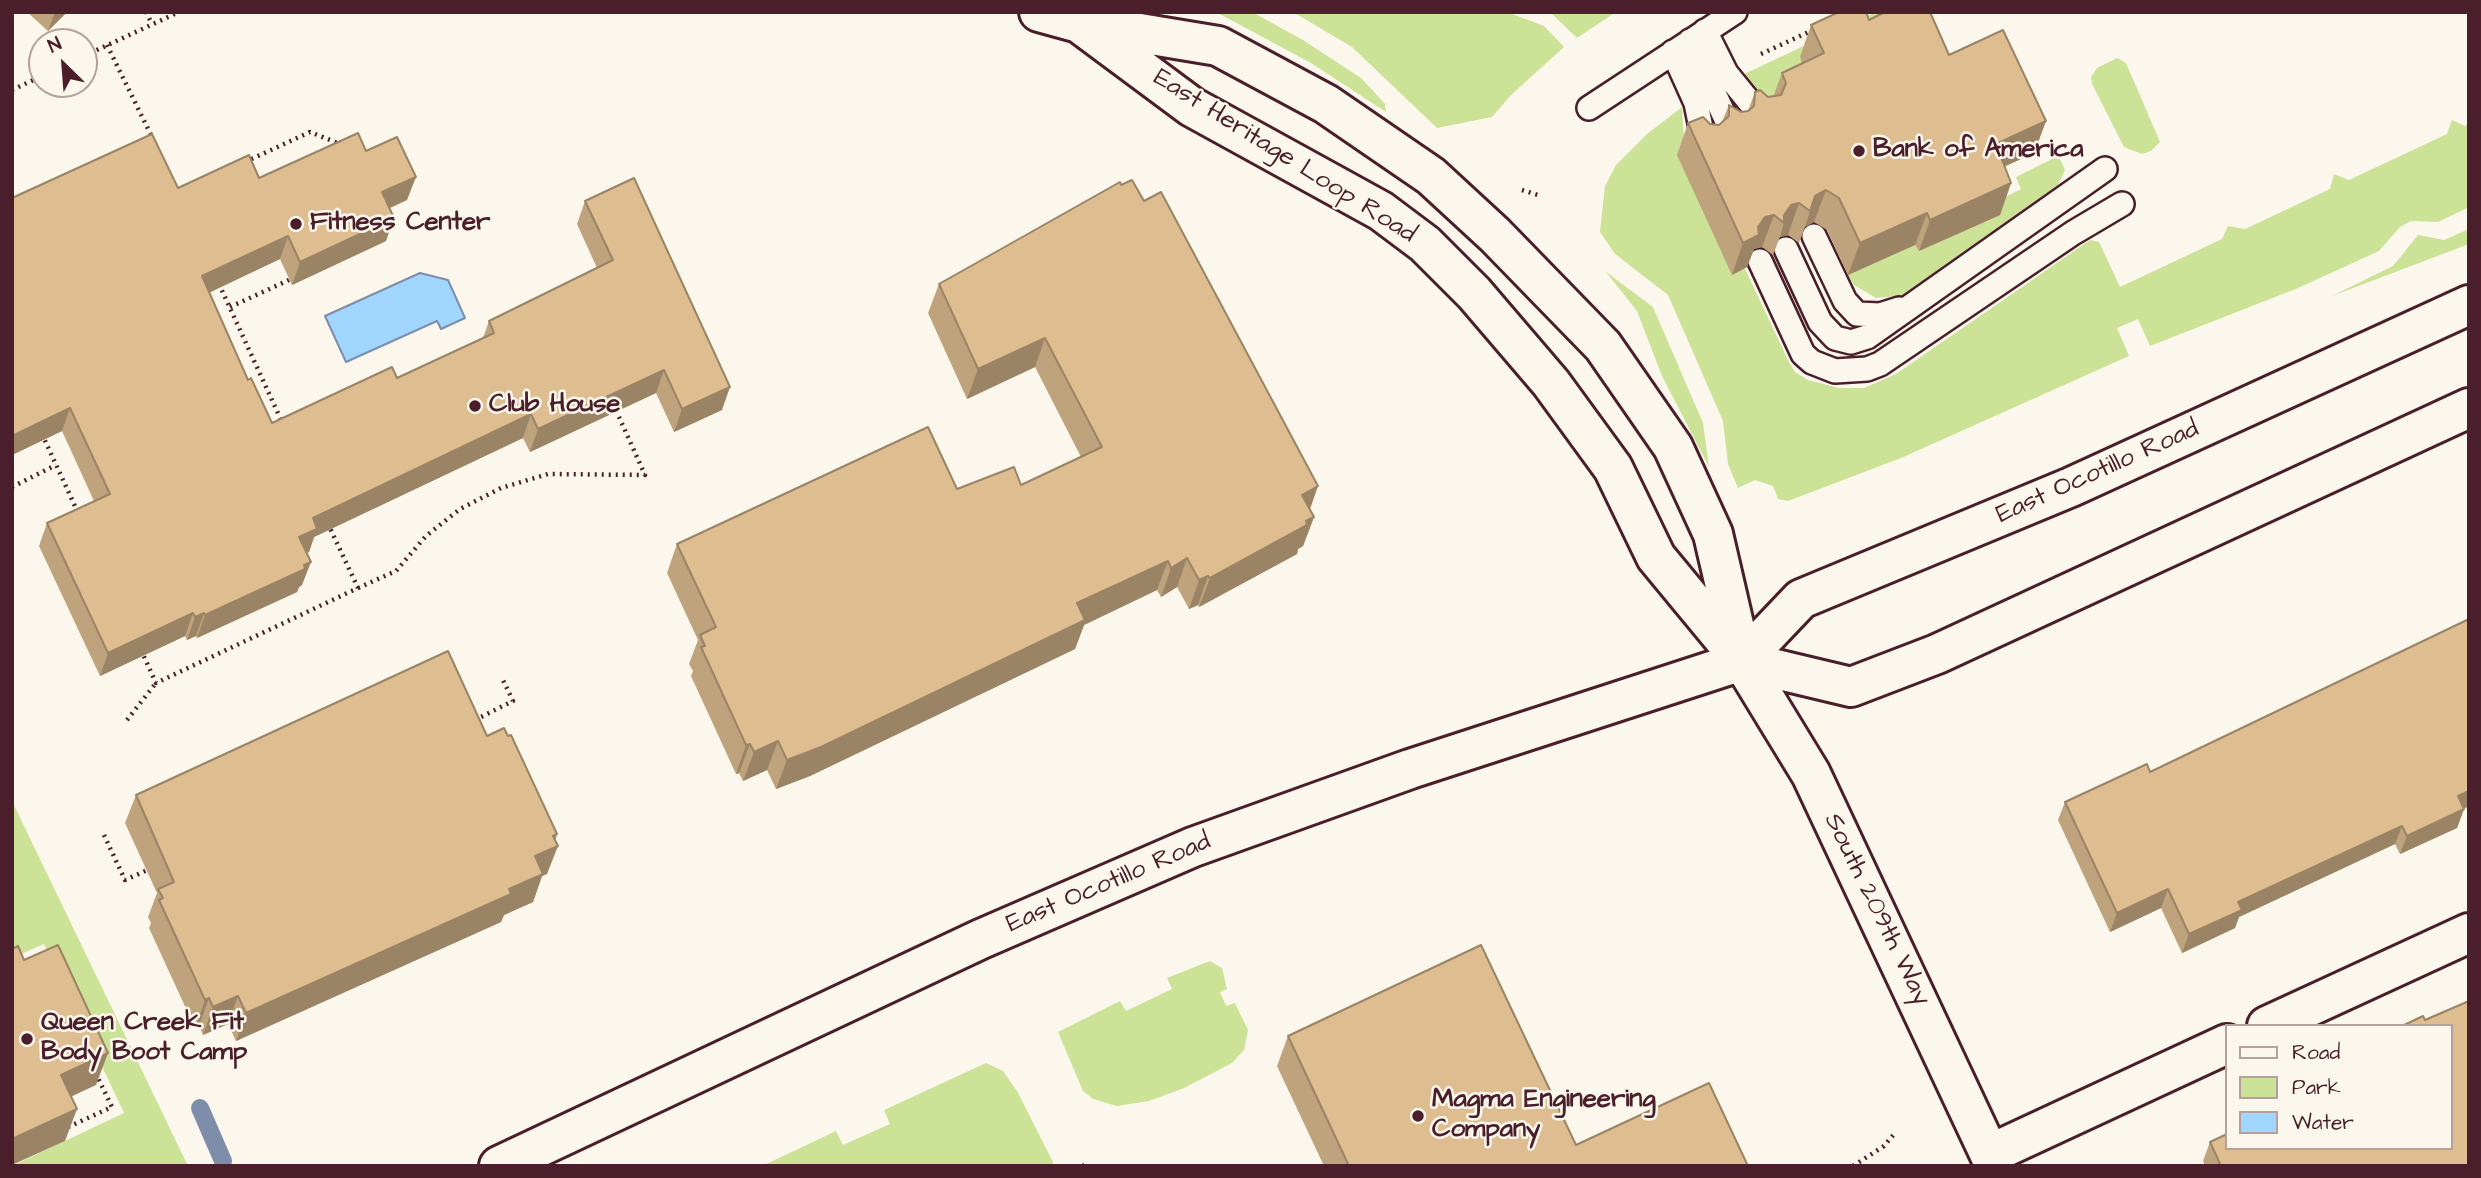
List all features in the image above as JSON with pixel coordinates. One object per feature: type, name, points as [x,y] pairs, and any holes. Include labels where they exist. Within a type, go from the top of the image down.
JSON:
[{"type":"street","name":"East Heritage Loop Road","points":[[1039,12],[1079,23],[1217,46],[1326,104],[1431,176],[1496,235],[1603,346],[1673,447],[1713,534],[1742,661]]},
{"type":"street","name":"East Heritage Loop Road","points":[[1079,23],[1192,107],[1381,211],[1425,244],[1474,293],[1551,383],[1613,468],[1656,557],[1742,661]]},
{"type":"street","name":"East Ocotillo Road","points":[[499,1166],[981,939],[1193,846],[1410,769],[1742,661],[1801,599],[2071,487],[2469,305]]},
{"type":"street","points":[[1742,661],[1851,687],[1937,654],[2469,408]]},
{"type":"street","name":"South 209th Way","points":[[1742,661],[1811,774],[1993,1160]]},
{"type":"street","points":[[2271,1024],[2469,933]]},
{"type":"street","points":[[1993,1160],[2226,1044]]},
{"type":"lane","points":[[1589,108],[1735,12]]},
{"type":"lane","points":[[1689,42],[1726,73],[1760,116]]},
{"type":"lane","points":[[1689,42],[1731,130]]},
{"type":"lane","points":[[1689,42],[1696,103],[1704,142]]},
{"type":"lane","points":[[1786,249],[1820,322],[1835,338],[1851,342],[1867,337],[2105,169]]},
{"type":"lane","points":[[1760,261],[1803,354],[1812,362],[1835,371],[1867,369],[1880,364],[2073,233],[2122,204]]},
{"type":"lane","points":[[1814,236],[1845,301],[1857,314],[1880,314],[1912,306]]},
{"type":"path","points":[[146,12],[152,24]]},
{"type":"path","points":[[98,49],[179,12]]},
{"type":"path","points":[[1760,54],[1818,28]]},
{"type":"path","points":[[107,45],[159,150]]},
{"type":"path","points":[[12,90],[28,83]]},
{"type":"path","points":[[238,165],[310,132],[345,146]]},
{"type":"path","points":[[1514,183],[1522,191],[1541,196]]},
{"type":"path","points":[[215,274],[286,429]]},
{"type":"path","points":[[230,307],[289,279]]},
{"type":"path","points":[[127,720],[156,683],[396,571],[426,536],[451,516],[501,488],[548,474],[645,475],[613,399]]},
{"type":"path","points":[[40,429],[84,525]]},
{"type":"path","points":[[12,487],[56,465]]},
{"type":"path","points":[[324,515],[358,588]]},
{"type":"path","points":[[139,647],[156,683]]},
{"type":"path","points":[[464,725],[513,701],[502,678]]},
{"type":"path","points":[[104,835],[125,880],[162,863]]},
{"type":"path","points":[[60,1130],[112,1107],[95,1071]]},
{"type":"path","points":[[1853,1166],[1884,1146],[1895,1133]]},
{"type":"green space","points":[[1216,12],[1252,12],[1303,40],[1361,78],[1385,104],[1386,112],[1311,63]]},
{"type":"green space","points":[[1293,12],[1507,12],[1544,26],[1564,47],[1511,95],[1492,117],[1437,128],[1352,47]]},
{"type":"green space","points":[[1550,12],[1616,12],[1577,38]]},
{"type":"green space","points":[[1876,12],[1905,12],[1800,57],[1812,85],[1770,105],[1751,93],[1740,76]]},
{"type":"green space","points":[[2117,58],[2126,63],[2160,142],[2151,151],[2142,154],[2124,147],[2092,84],[2091,77],[2097,68]]},
{"type":"green space","points":[[1682,107],[1684,140],[1789,362],[1795,372],[1808,380],[1839,388],[1864,388],[1896,374],[2090,240],[2099,242],[2120,287],[2222,239],[2228,226],[2245,229],[2330,189],[2334,174],[2349,180],[2447,134],[2452,120],[2465,126],[2469,124],[2469,207],[2438,222],[2411,221],[2400,227],[2379,251],[2298,288],[2150,346],[2138,319],[2117,328],[2129,356],[1901,458],[1788,501],[1778,499],[1773,486],[1755,480],[1738,488],[1728,464],[1723,421],[1668,295],[1615,254],[1600,232],[1605,186],[1616,165],[1647,134]]},
{"type":"green space","points":[[2054,158],[2060,159],[2065,170],[2058,185],[1901,296],[1876,298],[1854,285],[1848,275],[1915,245],[1919,251],[1999,215],[1995,202],[2021,189],[2016,177]]},
{"type":"green space","points":[[2469,229],[2469,244],[2332,296],[2393,266],[2418,235],[2444,240]]},
{"type":"green space","points":[[1606,272],[1653,307],[1703,423],[1709,467],[1662,376],[1637,311]]},
{"type":"green space","points":[[12,801],[188,1166],[12,1166],[124,1113],[44,944],[12,958]]},
{"type":"green space","points":[[1210,961],[1222,968],[1227,989],[1220,992],[1226,1006],[1235,1003],[1248,1030],[1244,1050],[1232,1063],[1184,1088],[1149,1101],[1117,1106],[1093,1099],[1083,1091],[1058,1032],[1120,1001],[1126,1011],[1172,989],[1167,978]]},
{"type":"green space","points":[[986,1063],[1003,1071],[1017,1091],[1053,1162],[1052,1166],[762,1166],[836,1131],[843,1145],[890,1124],[884,1110]]},
{"type":"water","points":[[420,273],[448,280],[465,318],[441,329],[437,321],[346,362],[325,316]]},
{"type":"building","name":"Bank of America","points":[[1839,12],[1866,12],[1869,20],[1885,12],[1930,12],[1949,55],[2003,30],[2046,121],[1996,144],[2011,183],[1930,220],[1927,213],[1860,243],[1839,198],[1826,190],[1815,196],[1810,211],[1799,203],[1791,205],[1784,215],[1784,223],[1774,215],[1765,217],[1758,227],[1759,235],[1743,243],[1688,123],[1703,117],[1710,124],[1719,125],[1729,116],[1729,105],[1741,112],[1754,106],[1755,92],[1760,90],[1768,97],[1781,95],[1786,83],[1782,73],[1824,53],[1811,25]]},
{"type":"building","points":[[358,133],[366,151],[397,137],[416,177],[382,192],[394,218],[300,262],[288,236],[202,276],[248,380],[251,378],[272,423],[392,367],[397,378],[494,333],[489,321],[613,260],[585,201],[634,178],[730,387],[682,409],[664,370],[538,429],[531,414],[313,518],[317,529],[299,537],[311,562],[304,565],[305,569],[205,615],[204,613],[195,617],[193,613],[108,653],[47,523],[110,494],[70,408],[12,436],[12,198],[152,134],[178,188],[249,155],[259,178]]},
{"type":"building","points":[[1132,180],[1144,201],[1161,192],[1318,486],[1302,495],[1314,517],[1306,521],[1307,525],[1210,578],[1208,576],[1199,580],[1187,558],[1171,568],[1168,561],[1077,603],[1085,620],[821,747],[787,760],[778,741],[754,752],[750,744],[746,745],[701,647],[705,646],[700,635],[716,627],[677,544],[928,427],[957,489],[1014,467],[1021,485],[1102,447],[1045,338],[978,369],[939,284],[1120,182],[1121,185]]},
{"type":"building","points":[[2469,619],[2469,791],[2458,796],[2464,809],[2407,836],[2402,826],[2238,902],[2242,910],[2189,934],[2168,889],[2117,913],[2065,802],[2147,764],[2150,772]]},
{"type":"building","points":[[448,651],[487,736],[504,728],[508,736],[511,735],[557,834],[553,836],[558,846],[535,856],[543,874],[509,889],[511,894],[246,1013],[238,996],[213,1007],[209,998],[205,1000],[159,900],[163,898],[158,889],[174,882],[136,795]]},
{"type":"building","points":[[58,945],[108,1053],[61,1075],[77,1109],[12,1139],[12,949],[18,946],[24,960]]},
{"type":"building","name":"Magma Engineering Company","points":[[1481,945],[1576,1145],[1709,1083],[1748,1166],[1349,1166],[1288,1036]]},
{"type":"building","points":[[2469,1001],[2469,1166],[2221,1166],[2210,1142],[2226,1134],[2226,1150],[2453,1150],[2453,1024],[2406,1024],[2423,1016],[2425,1020]]},
{"type":"waterway","points":[[200,1108],[223,1161]]},
{"type":"place","name":"Bank of America","points":[[1859,151]]},
{"type":"place","name":"Fitness Center","points":[[296,224]]},
{"type":"place","name":"Club House","points":[[475,406]]},
{"type":"place","name":"Queen Creek Fit Body Boot Camp","points":[[27,1039]]},
{"type":"place","name":"Magma Engineering Company","points":[[1418,1116]]}]
